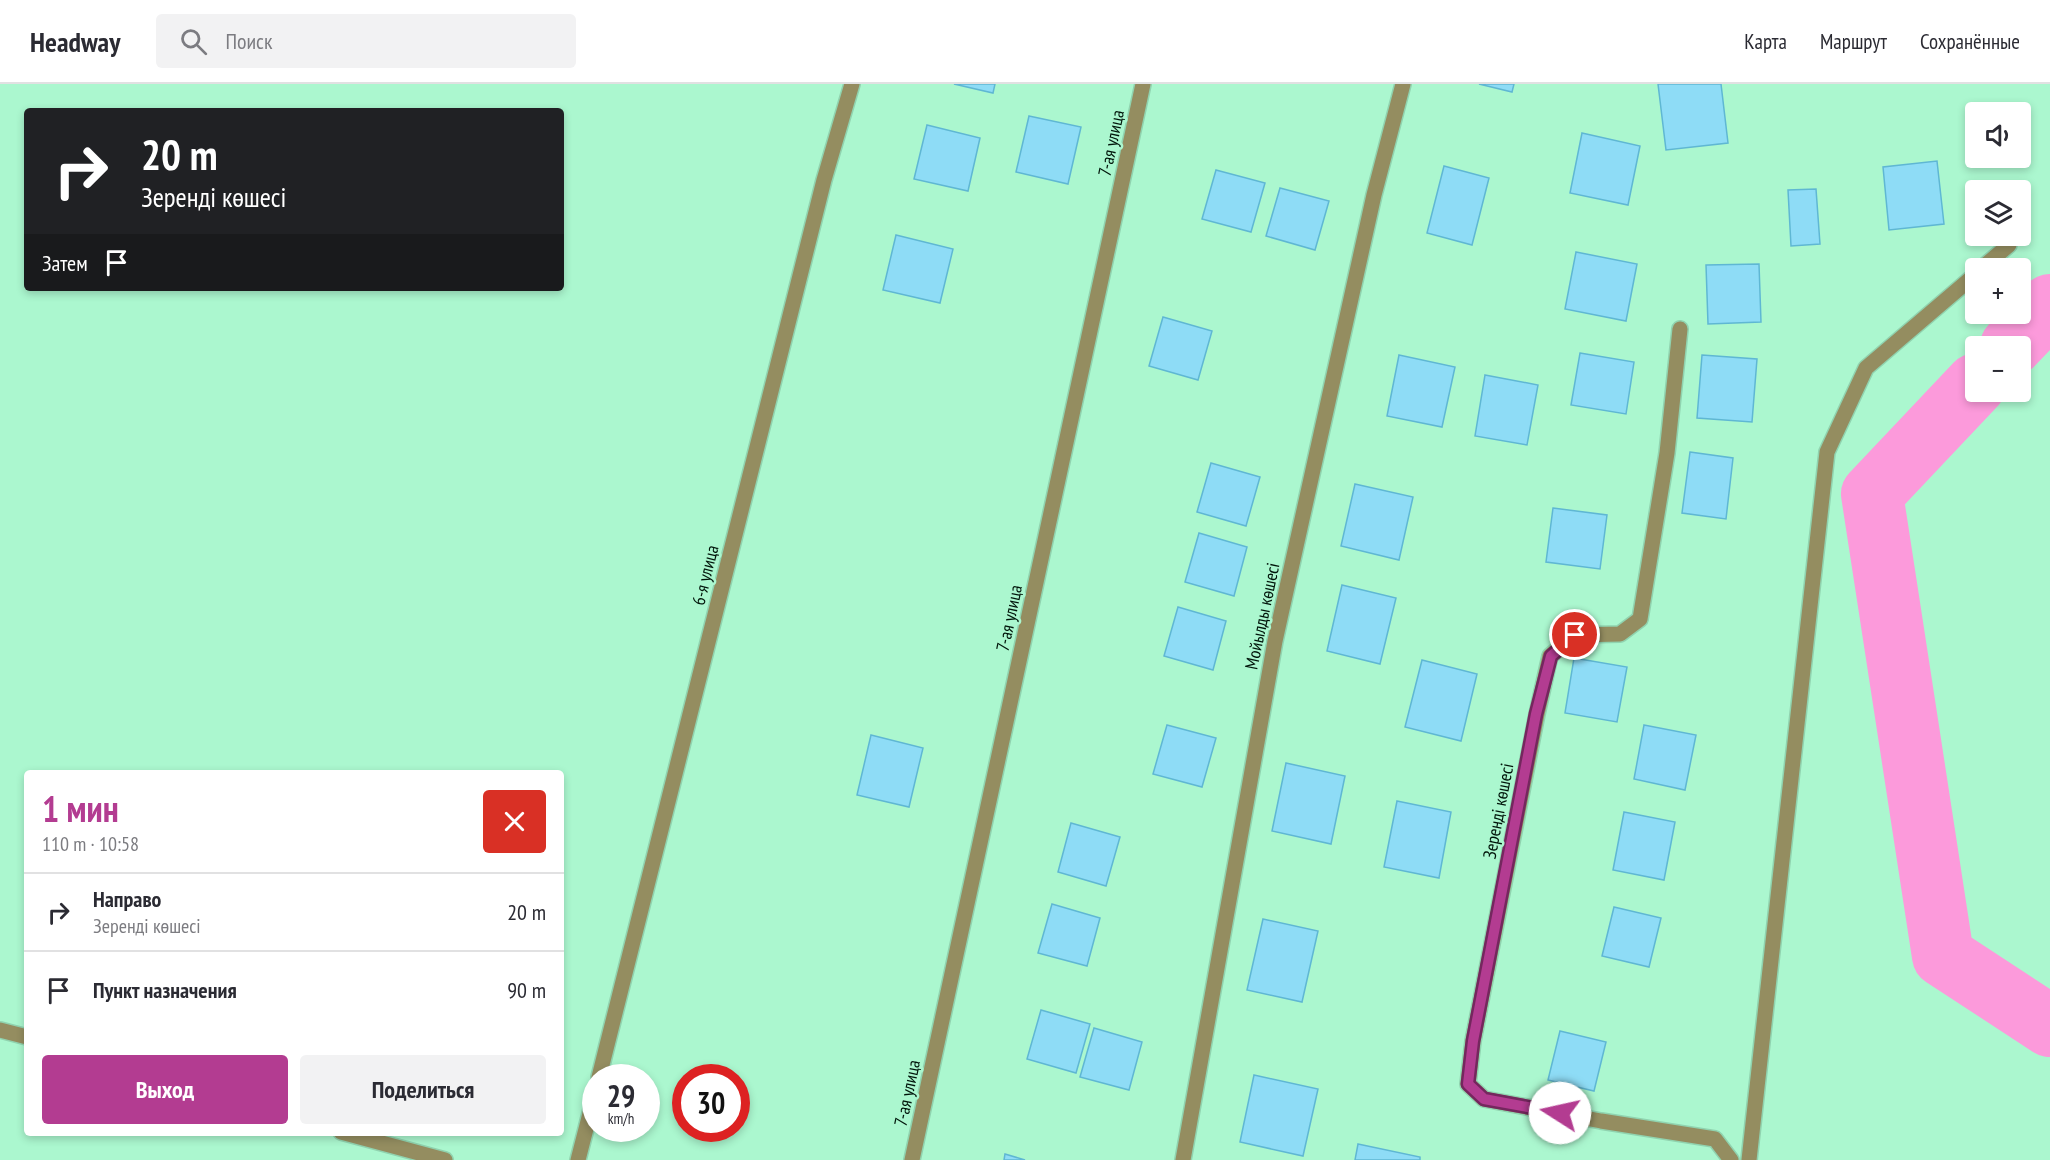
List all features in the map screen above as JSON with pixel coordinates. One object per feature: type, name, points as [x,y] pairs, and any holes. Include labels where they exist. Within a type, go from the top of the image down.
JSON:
[{"type":"street","name":"6-я улица","points":[[602,1064],[821,191],[852,84]]},
{"type":"street","name":"7-ая улица","points":[[912,1160],[1143,84]]},
{"type":"street","name":"Мойылды көшесі","points":[[1183,1160],[1275,642],[1374,195],[1403,84]]},
{"type":"street","points":[[1994,258],[2008,246]]},
{"type":"street","points":[[1749,1160],[1827,452],[1866,368],[1965,283]]},
{"type":"street","name":"Зеренді көшесі","points":[[1680,329],[1667,453],[1640,620],[1620,634],[1575,635],[1551,656],[1536,714],[1478,1018],[1468,1084],[1484,1099],[1715,1139],[1731,1160]]},
{"type":"street","points":[[0,1030],[24,1036]]},
{"type":"street","points":[[356,1136],[445,1160]]},
{"type":"street","points":[[578,1160],[583,1142]]},
{"type":"building","points":[[954,84],[995,84],[993,93]]},
{"type":"building","points":[[1479,84],[1514,84],[1512,92]]},
{"type":"building","points":[[1658,84],[1721,84],[1728,143],[1666,150]]},
{"type":"building","points":[[1029,116],[1081,127],[1068,184],[1016,172]]},
{"type":"building","points":[[927,125],[980,138],[968,191],[914,179]]},
{"type":"building","points":[[1582,133],[1640,146],[1628,205],[1570,193]]},
{"type":"building","points":[[1937,161],[1944,224],[1889,230],[1883,167]]},
{"type":"building","points":[[1444,166],[1489,178],[1472,245],[1427,233]]},
{"type":"building","points":[[1216,170],[1265,183],[1251,232],[1202,219]]},
{"type":"building","points":[[1280,188],[1329,201],[1315,250],[1266,236]]},
{"type":"building","points":[[1816,189],[1820,244],[1791,246],[1788,190]]},
{"type":"building","points":[[896,235],[953,249],[940,303],[883,290]]},
{"type":"building","points":[[1576,252],[1637,264],[1626,321],[1565,309]]},
{"type":"building","points":[[1759,264],[1761,322],[1708,324],[1706,265]]},
{"type":"building","points":[[1163,317],[1212,331],[1198,380],[1149,366]]},
{"type":"building","points":[[1580,353],[1634,362],[1626,414],[1571,405]]},
{"type":"building","points":[[1399,355],[1455,367],[1442,427],[1387,416]]},
{"type":"building","points":[[1702,355],[1757,359],[1752,422],[1697,418]]},
{"type":"building","points":[[1485,375],[1538,385],[1527,445],[1475,436]]},
{"type":"building","points":[[1690,452],[1733,458],[1726,519],[1682,513]]},
{"type":"building","points":[[1211,463],[1260,477],[1246,526],[1197,512]]},
{"type":"building","points":[[1355,484],[1413,497],[1399,560],[1341,546]]},
{"type":"building","points":[[1553,508],[1607,515],[1600,569],[1546,562]]},
{"type":"building","points":[[1199,533],[1247,547],[1234,596],[1185,582]]},
{"type":"building","points":[[1342,585],[1396,598],[1380,664],[1327,651]]},
{"type":"building","points":[[1178,607],[1226,621],[1213,670],[1164,656]]},
{"type":"building","points":[[1574,658],[1627,667],[1617,722],[1565,713]]},
{"type":"building","points":[[1422,660],[1477,674],[1461,741],[1405,727]]},
{"type":"building","points":[[1167,725],[1216,738],[1202,787],[1153,774]]},
{"type":"building","points":[[1644,725],[1696,735],[1685,790],[1634,779]]},
{"type":"building","points":[[871,735],[923,748],[909,807],[857,795]]},
{"type":"building","points":[[1286,763],[1345,776],[1331,844],[1272,831]]},
{"type":"building","points":[[1397,801],[1451,812],[1439,878],[1384,867]]},
{"type":"building","points":[[1624,812],[1675,822],[1664,880],[1613,870]]},
{"type":"building","points":[[1071,823],[1120,837],[1106,886],[1058,872]]},
{"type":"building","points":[[1052,904],[1100,918],[1087,966],[1038,953]]},
{"type":"building","points":[[1614,907],[1661,918],[1649,967],[1602,956]]},
{"type":"building","points":[[1263,919],[1318,931],[1302,1002],[1247,990]]},
{"type":"building","points":[[1041,1010],[1090,1024],[1076,1073],[1027,1059]]},
{"type":"building","points":[[1094,1028],[1142,1042],[1129,1090],[1080,1077]]},
{"type":"building","points":[[1560,1031],[1606,1042],[1594,1091],[1548,1080]]},
{"type":"building","points":[[1254,1075],[1318,1089],[1303,1156],[1240,1142]]},
{"type":"building","points":[[1358,1144],[1420,1157],[1420,1160],[1355,1160]]},
{"type":"building","points":[[1005,1154],[1025,1160],[1004,1160]]},
{"type":"waterway","points":[[2021,336],[2050,305]]},
{"type":"waterway","points":[[1965,396],[1872,494],[1943,956],[2050,1026]]},
{"type":"route","points":[[1560,1113],[1484,1099],[1468,1084],[1473,1041],[1536,714],[1551,656],[1575,635]]}]
